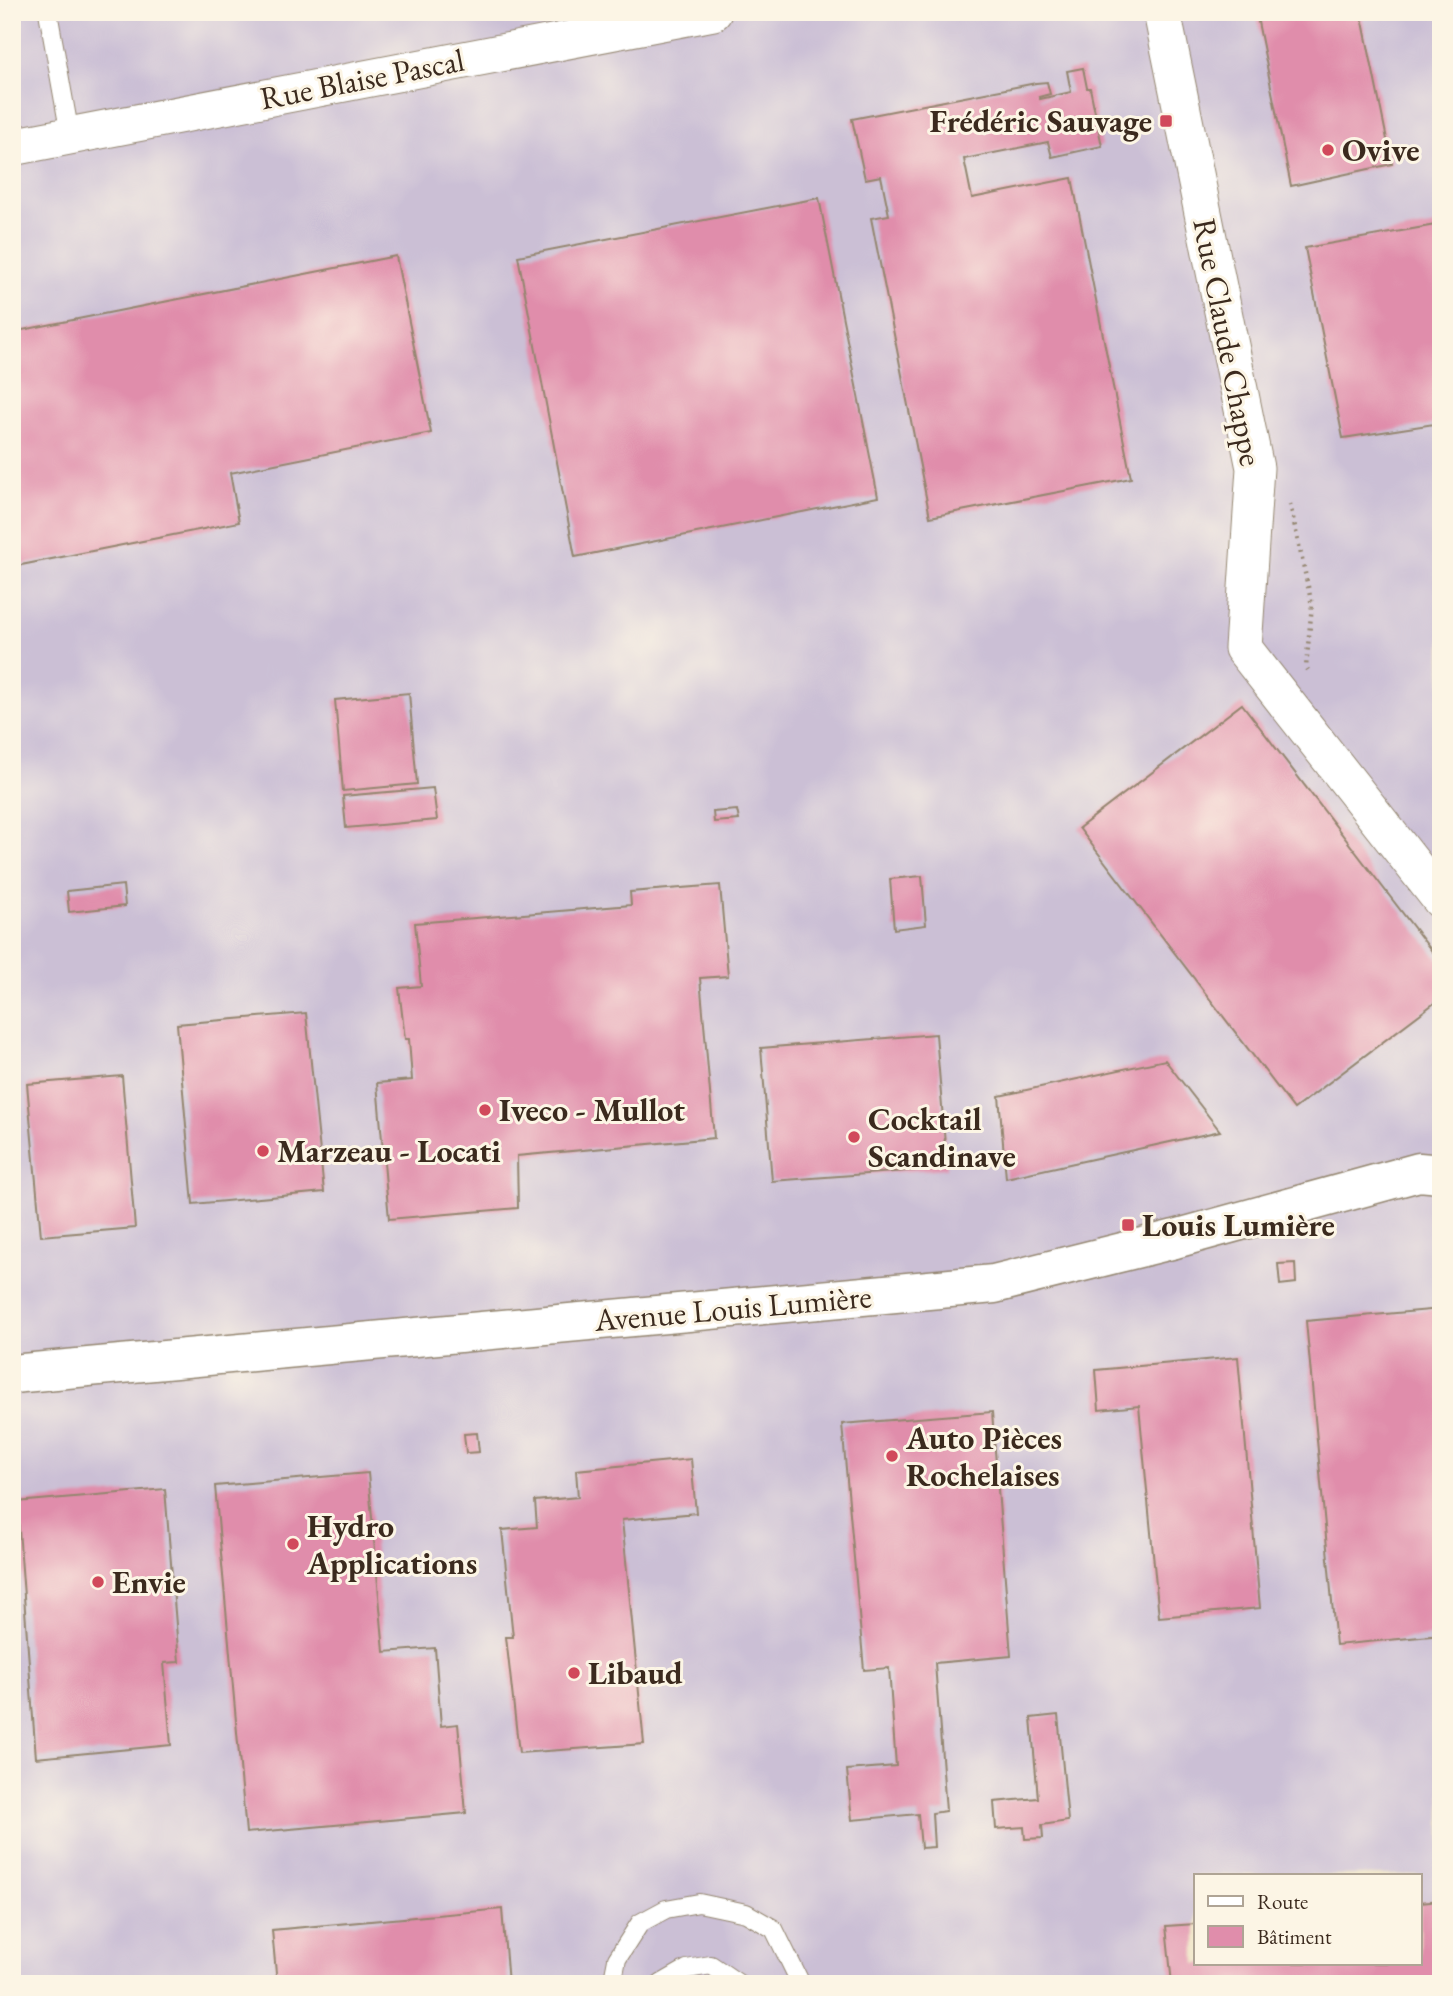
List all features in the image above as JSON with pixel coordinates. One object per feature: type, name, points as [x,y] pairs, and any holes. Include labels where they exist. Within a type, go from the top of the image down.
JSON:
[{"type":"street","name":"Rue Blaise Pascal","points":[[12,147],[713,12]]},
{"type":"street","name":"Rue Claude Chappe","points":[[1162,12],[1255,468],[1243,648],[1441,900]]},
{"type":"street","name":"Avenue Louis Lumière","points":[[12,1374],[994,1284],[1175,1239],[1419,1172],[1441,1174]]},
{"type":"lane","points":[[48,12],[70,135]]},
{"type":"lane","points":[[611,1984],[617,1959],[640,1923],[666,1909],[699,1903],[746,1913],[774,1929],[801,1984]]},
{"type":"lane","points":[[661,1984],[687,1969],[711,1965],[739,1984]]},
{"type":"shaded area","points":[[12,12],[1441,12],[1441,1984],[12,1984]]},
{"type":"building","points":[[1256,12],[1361,12],[1392,164],[1291,186]]},
{"type":"building","points":[[1083,68],[1102,146],[1052,157],[1048,142],[964,159],[972,198],[1072,178],[1131,478],[930,517],[871,218],[889,215],[881,176],[865,179],[852,119],[1047,82],[1050,94],[1039,97],[1040,99],[1071,92],[1067,71]]},
{"type":"building","points":[[819,198],[878,497],[575,557],[518,256]]},
{"type":"building","points":[[1441,224],[1441,423],[1343,438],[1305,248]]},
{"type":"building","points":[[396,256],[431,433],[230,473],[239,522],[16,566],[12,545],[12,332]]},
{"type":"building","points":[[409,693],[417,784],[343,791],[335,700]]},
{"type":"building","points":[[1242,704],[1441,963],[1441,998],[1294,1109],[1079,828]]},
{"type":"building","points":[[433,788],[437,820],[346,828],[343,796]]},
{"type":"building","points":[[737,810],[739,820],[714,822],[713,812]]},
{"type":"building","points":[[922,876],[926,925],[894,929],[890,879]]},
{"type":"building","points":[[123,885],[125,906],[69,912],[67,891]]},
{"type":"building","points":[[720,885],[728,976],[700,978],[714,1138],[517,1156],[518,1208],[389,1219],[377,1083],[412,1080],[409,1039],[405,1039],[399,988],[421,986],[415,923],[631,905],[630,892]]},
{"type":"building","points":[[306,1013],[324,1192],[193,1204],[177,1024]]},
{"type":"building","points":[[936,1034],[947,1168],[772,1181],[761,1048]]},
{"type":"building","points":[[1165,1060],[1220,1131],[1006,1178],[999,1096]]},
{"type":"building","points":[[122,1076],[135,1228],[41,1236],[27,1084]]},
{"type":"building","points":[[1295,1263],[1296,1283],[1280,1285],[1278,1264]]},
{"type":"building","points":[[1441,1309],[1441,1635],[1336,1645],[1306,1321]]},
{"type":"building","points":[[1238,1357],[1260,1608],[1159,1617],[1139,1406],[1099,1410],[1096,1370]]},
{"type":"building","points":[[992,1412],[1011,1656],[935,1663],[946,1811],[932,1813],[934,1847],[921,1848],[918,1814],[852,1820],[847,1770],[896,1766],[889,1668],[864,1670],[842,1424]]},
{"type":"building","points":[[477,1433],[479,1452],[466,1453],[464,1434]]},
{"type":"building","points":[[691,1459],[696,1513],[622,1520],[644,1744],[519,1753],[506,1637],[513,1637],[502,1530],[537,1527],[535,1501],[578,1497],[576,1470]]},
{"type":"building","points":[[368,1473],[384,1652],[435,1648],[441,1726],[458,1724],[466,1813],[246,1833],[215,1486]]},
{"type":"building","name":"Envie","points":[[165,1489],[179,1662],[164,1663],[171,1745],[36,1758],[17,1502]]},
{"type":"building","points":[[1058,1715],[1068,1821],[1042,1825],[1043,1838],[1025,1839],[1024,1827],[996,1829],[994,1802],[1038,1798],[1031,1718]]},
{"type":"building","points":[[1441,1900],[1441,1984],[1172,1984],[1166,1926],[1194,1924],[1194,1965],[1422,1965],[1422,1902]]},
{"type":"building","points":[[502,1909],[508,1984],[277,1984],[272,1930]]},
{"type":"place","name":"Frédéric Sauvage","points":[[1166,121]]},
{"type":"place","name":"Ovive","points":[[1328,150]]},
{"type":"place","name":"Iveco - Mullot","points":[[485,1110]]},
{"type":"place","name":"Cocktail Scandinave","points":[[854,1137]]},
{"type":"place","name":"Marzeau - Locati","points":[[263,1151]]},
{"type":"place","name":"Louis Lumière","points":[[1128,1225]]},
{"type":"place","name":"Auto Pièces Rochelaises","points":[[892,1456]]},
{"type":"place","name":"Hydro Applications","points":[[293,1544]]},
{"type":"place","name":"Envie","points":[[98,1582]]},
{"type":"place","name":"Libaud","points":[[574,1673]]}]
